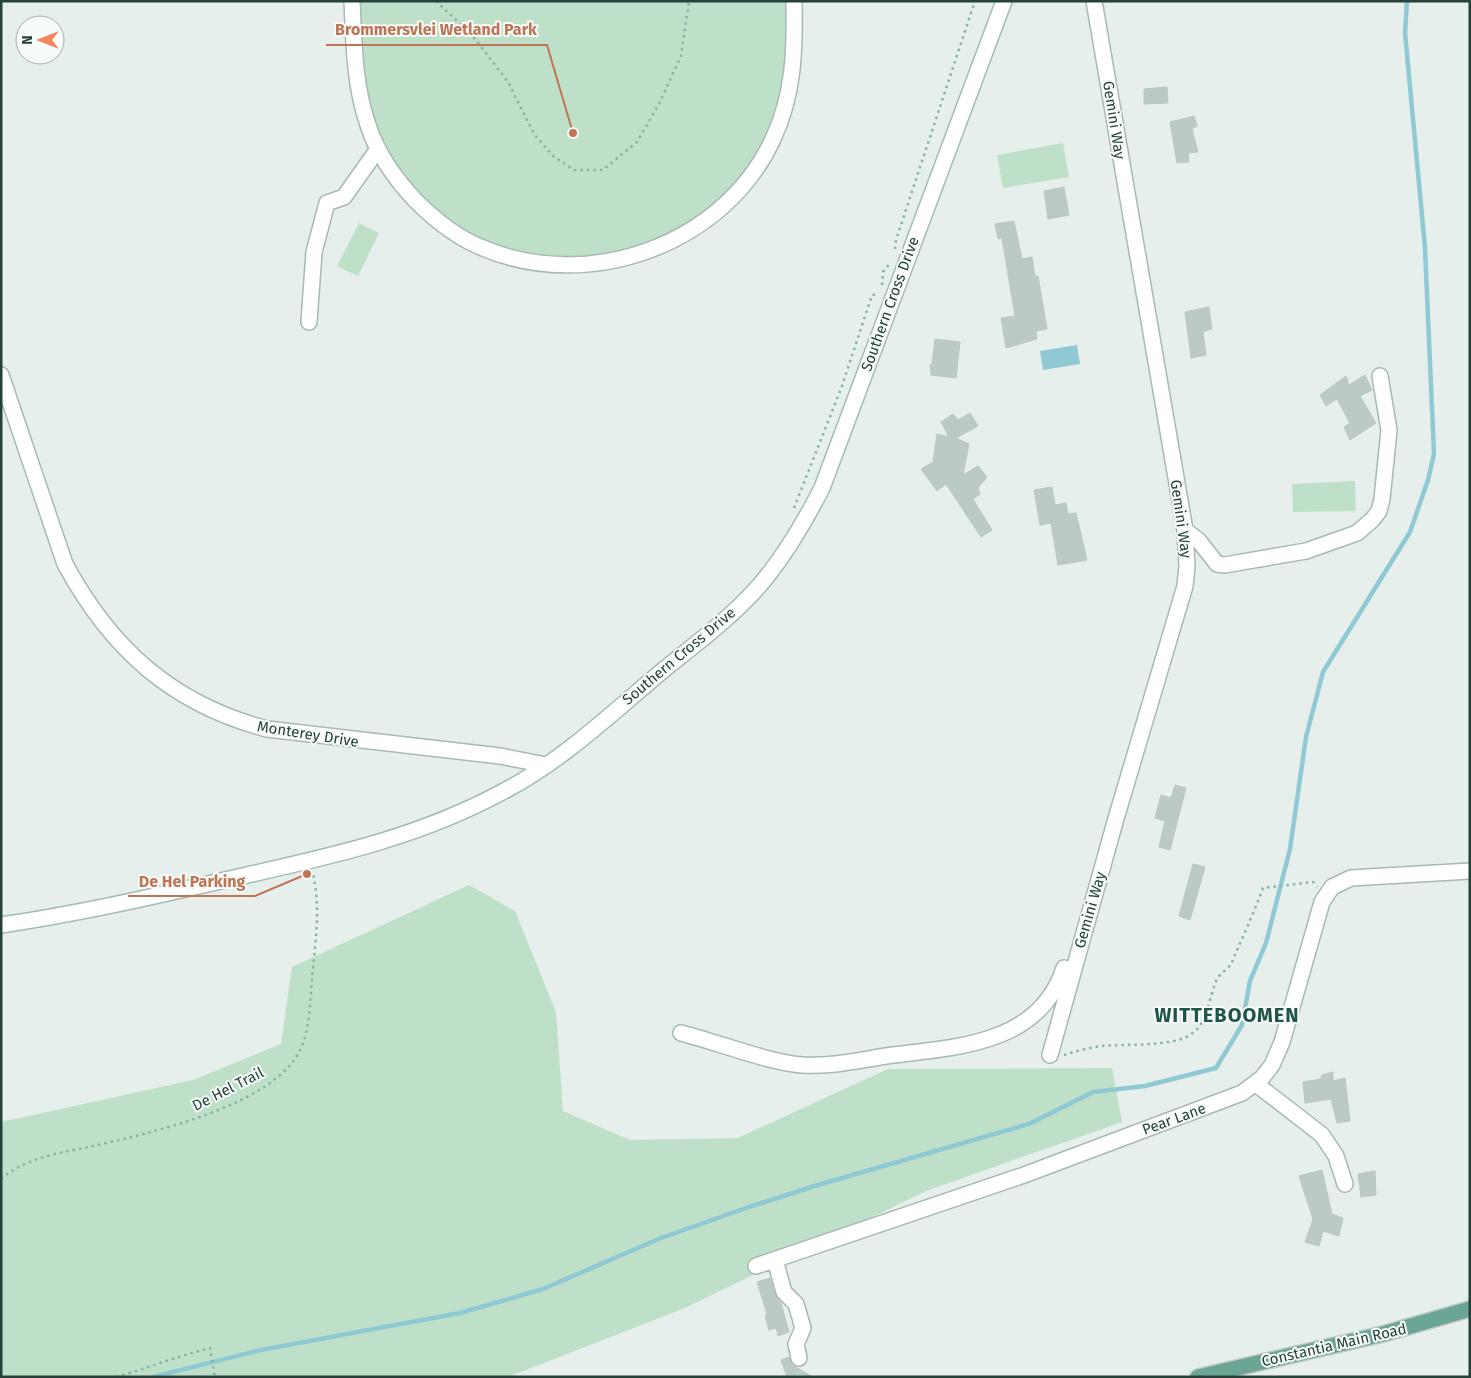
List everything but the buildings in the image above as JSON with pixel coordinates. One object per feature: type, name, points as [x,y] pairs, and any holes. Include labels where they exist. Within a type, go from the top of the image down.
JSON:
[{"type":"main road","name":"Constantia Main Road","points":[[1198,1377],[1383,1334],[1470,1309]]},
{"type":"street","points":[[352,1],[355,66],[359,92],[368,126],[378,149],[402,184],[423,208],[452,231],[483,248],[528,260],[563,266],[599,264],[626,259],[668,242],[710,218],[744,184],[761,162],[785,112],[795,52],[794,1]]},
{"type":"street","name":"Southern Cross Drive","points":[[1,924],[92,909],[310,861],[383,842],[437,823],[508,790],[546,765],[717,626],[758,588],[793,542],[822,488],[1004,1]]},
{"type":"street","name":"Gemini Way","points":[[1050,1052],[1115,822],[1186,586],[1187,567],[1185,530],[1094,1]]},
{"type":"street","points":[[309,322],[314,252],[326,203],[344,197],[378,149]]},
{"type":"street","name":"Monterey Drive","points":[[1,375],[65,564],[78,588],[106,628],[151,674],[196,702],[235,720],[266,729],[500,756],[546,765]]},
{"type":"street","points":[[1185,530],[1199,542],[1217,564],[1225,565],[1306,551],[1357,533],[1373,519],[1379,510],[1386,472],[1389,430],[1380,376]]},
{"type":"street","points":[[681,1033],[804,1065],[831,1064],[944,1050],[965,1046],[1013,1029],[1042,1008],[1058,986],[1105,835],[1109,826],[1115,822]]},
{"type":"street","points":[[1325,894],[1339,882],[1351,878],[1470,871]]},
{"type":"street","name":"Pear Lane","points":[[756,1266],[1033,1171],[1215,1104],[1256,1084],[1272,1065],[1282,1042],[1325,894]]},
{"type":"street","points":[[1256,1084],[1322,1135],[1336,1156],[1345,1184]]},
{"type":"street","points":[[775,1260],[784,1293],[796,1304],[803,1328],[796,1344],[799,1358]]},
{"type":"path","points":[[436,1],[472,35],[508,82],[534,134],[553,156],[574,170],[603,170],[637,142],[659,104],[681,56],[690,1]]},
{"type":"path","points":[[895,250],[896,240],[975,1]]},
{"type":"path","points":[[792,512],[842,386],[872,295],[881,294],[883,272],[894,259]]},
{"type":"path","name":"De Hel Trail","points":[[1,1179],[36,1158],[145,1134],[205,1116],[270,1083],[290,1065],[301,1047],[308,1023],[318,898],[310,861]]},
{"type":"path","points":[[1050,1052],[1060,1056],[1102,1046],[1125,1046],[1174,1041],[1193,1034],[1204,1020],[1218,978],[1232,963],[1234,953],[1246,932],[1263,888],[1312,882],[1325,894]]},
{"type":"path","points":[[116,1377],[155,1366],[176,1356],[210,1348],[215,1377]]},
{"type":"green space","points":[[352,1],[794,1],[785,112],[729,201],[627,259],[510,257],[436,220],[368,126]]},
{"type":"green space","points":[[1063,143],[1069,177],[1003,188],[997,155]]},
{"type":"green space","points":[[359,223],[379,233],[358,276],[337,266]]},
{"type":"green space","points":[[1355,481],[1356,511],[1293,512],[1292,484]]},
{"type":"green space","points":[[469,885],[515,911],[556,1012],[563,1111],[630,1140],[738,1138],[888,1069],[1112,1068],[1122,1122],[926,1191],[685,1308],[508,1377],[1,1377],[1,1122],[193,1080],[281,1044],[292,967]]},
{"type":"water","points":[[1077,345],[1080,364],[1043,370],[1040,351]]},
{"type":"waterway","points":[[153,1377],[261,1350],[460,1313],[543,1289],[661,1238],[749,1207],[1029,1124],[1093,1092],[1145,1086],[1216,1068],[1242,1025],[1250,981],[1266,943],[1290,849],[1306,737],[1323,672],[1410,532],[1428,480],[1434,454],[1425,248],[1405,33],[1407,1]]},
{"type":"place","name":"Brommersvlei Wetland Park","points":[[573,133]]},
{"type":"place","name":"De Hel Parking","points":[[307,874]]},
{"type":"district","name":"WITTEBOOMEN","points":[[1227,1015]]}]
